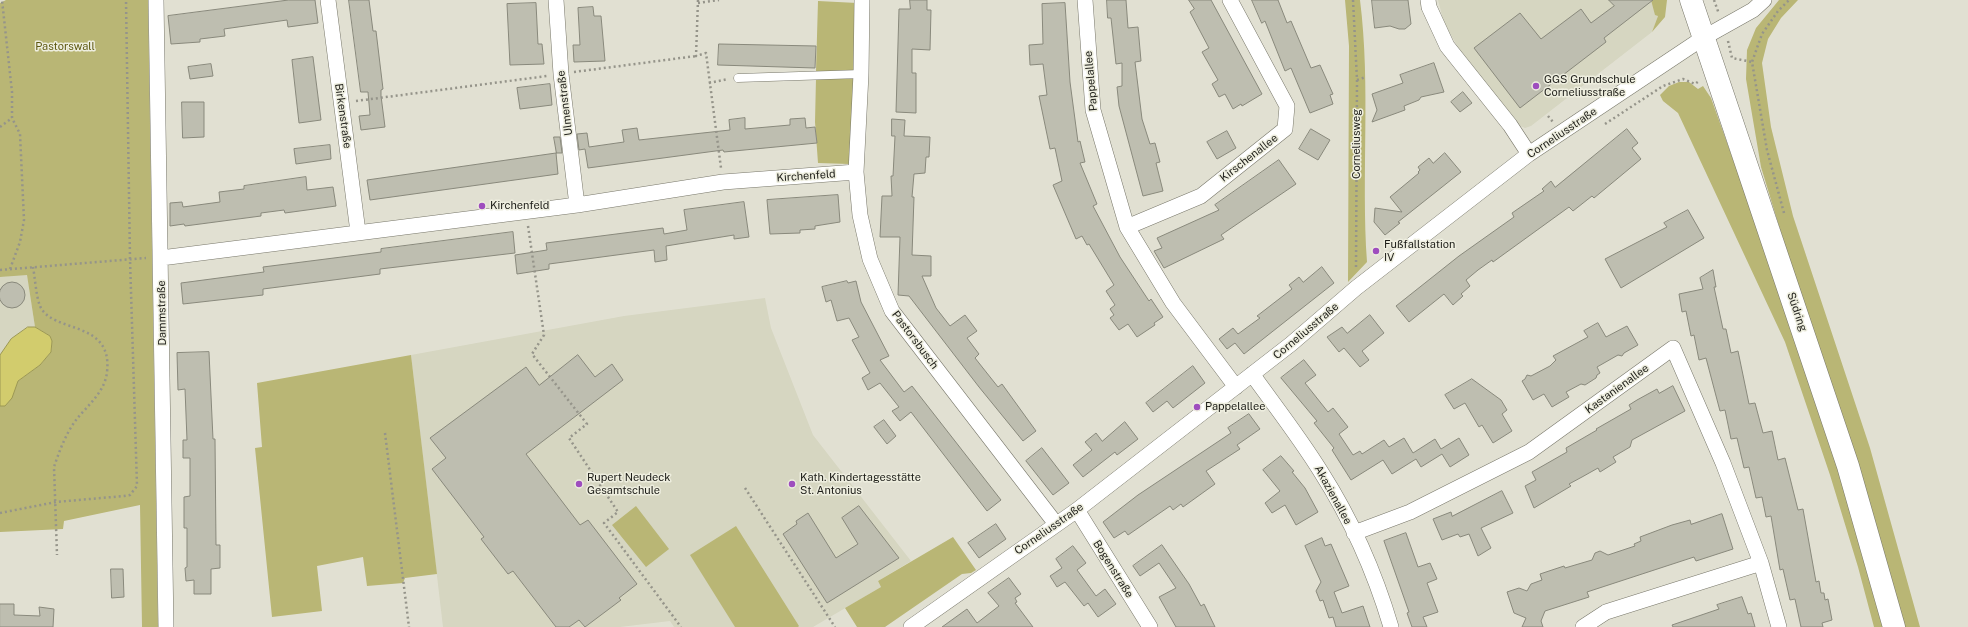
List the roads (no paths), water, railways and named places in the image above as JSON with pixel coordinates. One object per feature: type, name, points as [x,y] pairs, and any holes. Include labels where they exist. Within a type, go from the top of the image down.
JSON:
[{"type":"main road","name":"Südring","points":[[1691,0],[1848,466],[1894,627]]},
{"type":"street","name":"Dammstraße","points":[[156,0],[166,627]]},
{"type":"street","name":"Birkenstraße","points":[[328,0],[358,232]]},
{"type":"street","name":"Ulmenstraße","points":[[556,0],[561,74],[577,205]]},
{"type":"street","name":"Pastorsbusch","points":[[862,0],[861,74],[856,172],[860,215],[870,259],[892,311],[1056,524]]},
{"type":"street","name":"Pappelallee","points":[[1085,0],[1093,110],[1127,227],[1173,303],[1236,387]]},
{"type":"street","name":"Kirschenallee","points":[[1127,227],[1201,196],[1285,129],[1287,106],[1230,0]]},
{"type":"street","points":[[1428,0],[1429,7],[1447,46],[1510,125],[1529,154]]},
{"type":"street","name":"Corneliusstraße","points":[[911,627],[1076,510],[1291,344],[1356,288],[1529,154],[1703,38],[1747,13],[1764,0]]},
{"type":"street","name":"Kirchenfeld","points":[[161,258],[577,205],[723,182],[856,172]]},
{"type":"street","name":"Kastanienallee","points":[[1354,533],[1410,512],[1529,452],[1673,348],[1723,463],[1761,563],[1778,627]]},
{"type":"street","name":"Akazienallee","points":[[1252,374],[1321,472],[1354,533],[1384,602],[1390,627]]},
{"type":"street","name":"Bogenstraße","points":[[1076,510],[1150,627]]},
{"type":"street","points":[[1583,627],[1606,612],[1761,563]]},
{"type":"lane","points":[[738,78],[861,74]]},
{"type":"place","name":"GGS Grundschule Corneliusstraße","points":[[1536,86]]},
{"type":"place","name":"Kirchenfeld","points":[[482,206]]},
{"type":"place","name":"Fußfallstation IV","points":[[1376,251]]},
{"type":"place","name":"Pappelallee","points":[[1197,407]]},
{"type":"place","name":"Rupert Neudeck Gesamtschule","points":[[579,484]]},
{"type":"place","name":"Kath. Kindertagesstätte St. Antonius","points":[[792,484]]},
{"type":"park label","name":"Pastorswall","points":[[65,47]]}]
